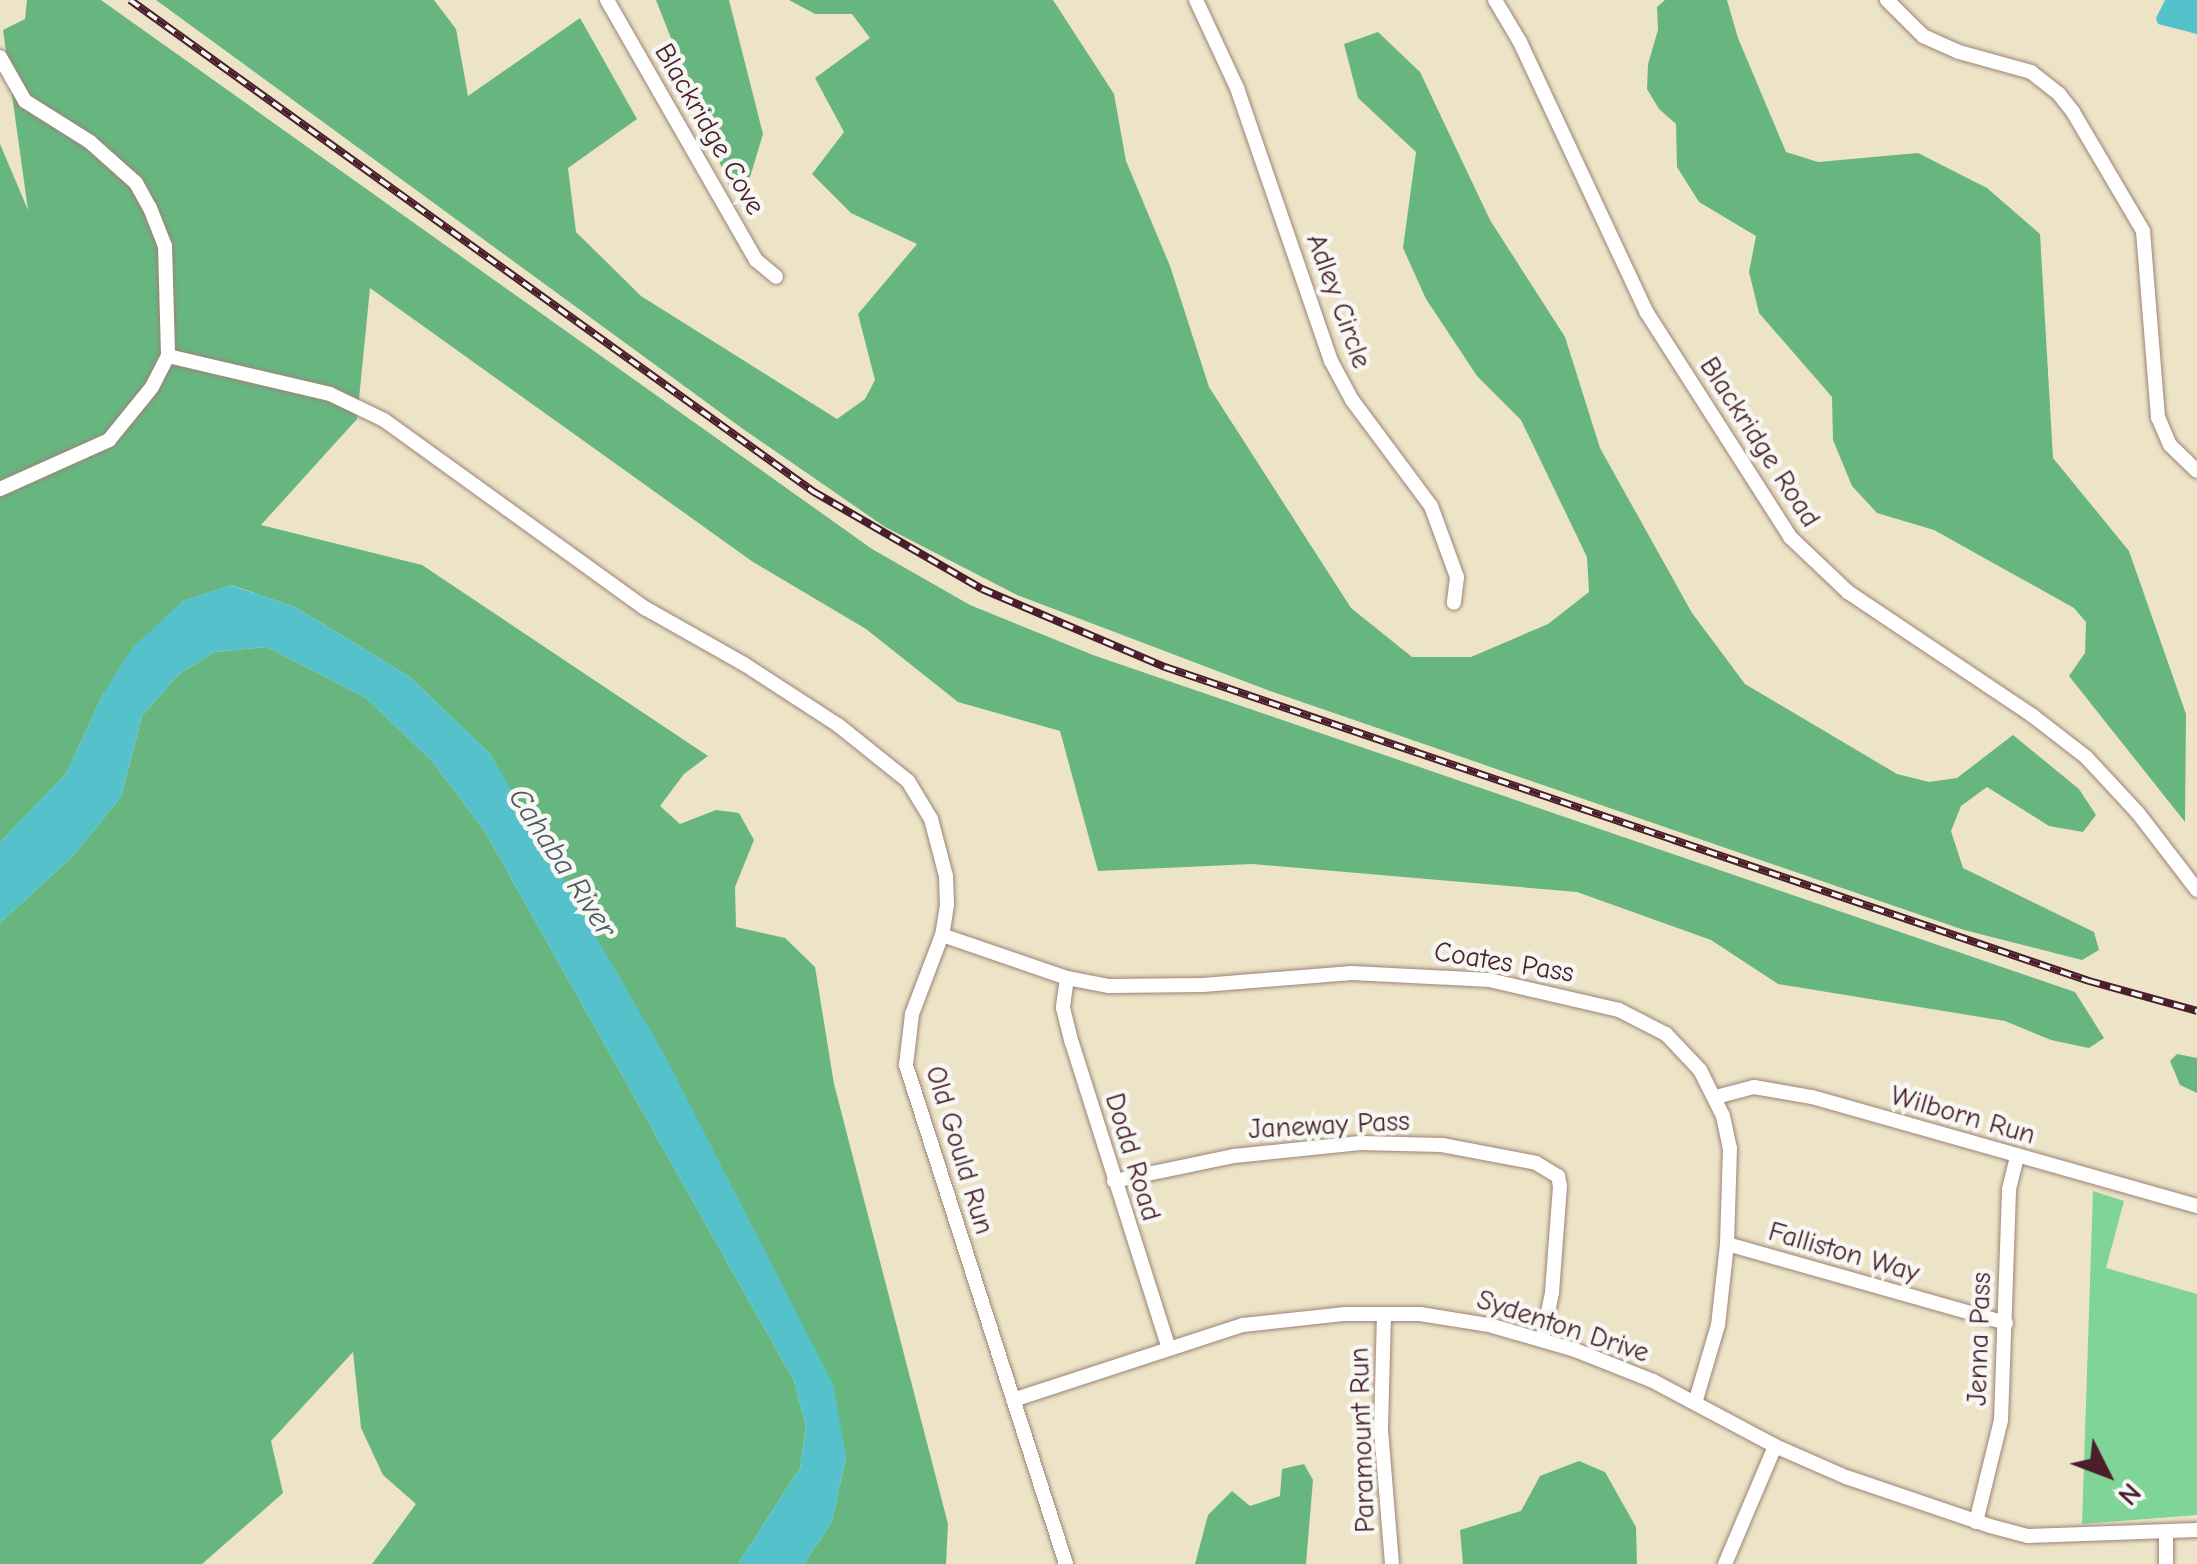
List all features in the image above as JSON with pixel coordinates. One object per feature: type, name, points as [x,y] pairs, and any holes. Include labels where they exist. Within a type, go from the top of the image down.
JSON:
[{"type":"street","name":"Blackridge Cove","points":[[607,0],[756,260],[776,277]]},
{"type":"street","name":"Adley Circle","points":[[1196,0],[1237,88],[1331,362],[1352,400],[1432,506],[1456,577],[1454,603]]},
{"type":"street","name":"Blackridge Road","points":[[1495,0],[1520,42],[1647,313],[1790,537],[1848,592],[2086,757],[2138,813],[2197,890]]},
{"type":"street","points":[[1887,0],[1923,36],[1959,52],[2031,72],[2073,112],[2143,231],[2158,417],[2170,445],[2197,471]]},
{"type":"street","points":[[0,57],[25,101],[90,142],[136,184],[150,208],[165,246],[168,356],[152,386],[109,440],[0,489]]},
{"type":"street","name":"Old Gould Run","points":[[168,356],[330,394],[384,420],[645,608],[744,664],[838,725],[908,781],[931,819],[946,876],[942,935],[912,1014],[906,1065],[1066,1564]]},
{"type":"street","name":"Coates Pass","points":[[942,935],[1067,978],[1108,986],[1160,987],[1352,973],[1489,980],[1580,999],[1638,1019],[1666,1034],[1688,1055],[1716,1097],[1730,1148],[1727,1244],[1711,1360],[1695,1403]]},
{"type":"street","name":"Dodd Road","points":[[1067,978],[1064,1008],[1169,1348]]},
{"type":"street","name":"Wilborn Run","points":[[1716,1097],[1754,1087],[1783,1091],[2197,1206]]},
{"type":"street","name":"Janeway Pass","points":[[1114,1180],[1234,1156],[1360,1144],[1442,1145],[1536,1163],[1558,1176],[1560,1186],[1552,1293],[1542,1340]]},
{"type":"street","name":"Jenna Pass","points":[[1976,1522],[2001,1420],[2009,1189],[2017,1156]]},
{"type":"street","name":"Falliston Way","points":[[1727,1244],[2006,1324]]},
{"type":"street","name":"Sydenton Drive","points":[[1014,1400],[1243,1325],[1384,1314],[1455,1318],[1542,1340],[1614,1364],[1846,1477],[1976,1522],[2028,1536],[2197,1530]]},
{"type":"street","name":"Paramount Run","points":[[1384,1314],[1381,1430],[1392,1564]]},
{"type":"street","points":[[1726,1564],[1776,1446]]},
{"type":"street","points":[[2166,1533],[2166,1564]]},
{"type":"green space","points":[[27,0],[101,0],[872,549],[970,605],[1093,655],[2075,992],[2104,1038],[2089,1048],[2051,1040],[2005,1021],[1778,984],[1711,940],[1577,892],[1252,864],[1098,871],[1060,731],[958,702],[866,629],[753,562],[370,288],[357,419],[261,525],[422,565],[708,756],[684,774],[660,806],[680,824],[716,810],[739,813],[754,840],[735,887],[736,927],[785,938],[815,967],[834,1084],[948,1524],[946,1564],[804,1564],[832,1522],[846,1457],[491,755],[410,677],[295,607],[231,585],[183,601],[103,694],[66,774],[0,842],[0,144],[28,210],[3,30],[25,19]]},
{"type":"green space","points":[[156,0],[434,0],[456,29],[468,96],[580,18],[637,119],[568,168],[576,232],[641,296],[837,419],[865,399],[875,380],[858,314],[917,244],[851,213],[812,174],[844,132],[815,78],[870,38],[852,14],[815,14],[789,0],[1053,0],[1114,94],[1126,161],[1170,266],[1209,387],[1351,608],[1412,657],[1471,657],[1548,624],[1589,592],[1587,557],[1521,420],[1477,376],[1426,299],[1403,248],[1416,152],[1358,98],[1344,44],[1378,32],[1420,72],[1490,220],[1565,337],[1600,448],[1692,613],[1745,684],[1897,774],[1929,782],[1957,778],[2013,735],[2079,789],[2096,815],[2083,832],[2049,826],[1987,787],[1961,806],[1951,831],[1963,868],[2094,932],[2099,950],[2082,960],[1964,930],[1270,691],[1017,595],[885,527],[743,429]]},
{"type":"green space","points":[[656,0],[729,0],[763,134],[750,177],[729,186]]},
{"type":"green space","points":[[1665,0],[1727,0],[1738,38],[1786,152],[1818,162],[1918,153],[1987,188],[2040,234],[2053,458],[2129,551],[2186,714],[2185,822],[2069,676],[2085,653],[2086,622],[2074,608],[1934,530],[1877,513],[1852,486],[1833,440],[1832,397],[1759,313],[1749,272],[1756,236],[1699,202],[1677,167],[1676,124],[1659,109],[1647,89],[1648,64],[1658,30],[1657,7]]},
{"type":"green space","points":[[267,647],[366,698],[432,761],[484,830],[794,1381],[806,1426],[800,1468],[738,1564],[372,1564],[416,1504],[383,1475],[361,1428],[353,1352],[271,1441],[283,1493],[202,1564],[0,1564],[0,923],[72,857],[121,797],[142,716],[178,675],[214,652]]},
{"type":"green space","points":[[2177,1054],[2197,1058],[2197,1093],[2180,1085],[2170,1061]]},
{"type":"green space","points":[[2093,1191],[2124,1201],[2106,1268],[2197,1294],[2197,1515],[2082,1524]]},
{"type":"green space","points":[[1579,1461],[1605,1472],[1636,1527],[1637,1564],[1463,1564],[1460,1530],[1521,1511],[1540,1476]]},
{"type":"green space","points":[[1304,1464],[1313,1480],[1306,1564],[1195,1564],[1208,1515],[1232,1491],[1250,1506],[1280,1496],[1282,1469]]},
{"type":"water","points":[[2165,0],[2197,0],[2197,34],[2158,24],[2156,18]]},
{"type":"water","points":[[230,585],[295,607],[410,677],[491,755],[664,1054],[833,1384],[846,1457],[832,1522],[804,1564],[738,1564],[800,1468],[806,1426],[794,1381],[484,830],[432,761],[366,698],[267,647],[214,652],[178,675],[142,716],[121,797],[72,857],[0,923],[0,842],[66,774],[103,694],[133,647],[183,601]]},
{"type":"railway","points":[[130,0],[814,492],[982,589],[1165,667],[2089,981],[2197,1011]]},
{"type":"water label","name":"Cahaba River","points":[[562,863]]}]
